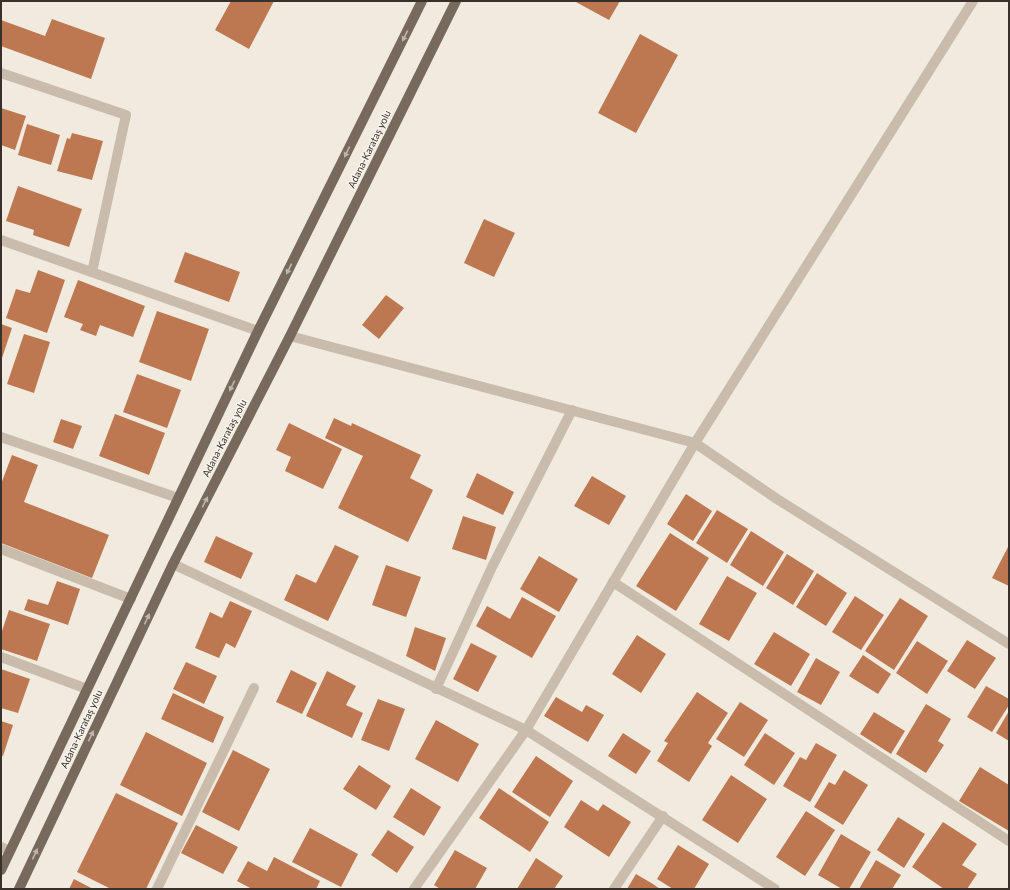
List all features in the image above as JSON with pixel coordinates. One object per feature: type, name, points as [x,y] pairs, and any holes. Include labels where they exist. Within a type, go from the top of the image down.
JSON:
[{"type":"main road","name":"Adana-Karataş yolu","points":[[1,870],[6,849],[87,689],[258,331],[422,1]]},
{"type":"main road","name":"Adana-Karataş yolu","points":[[18,889],[173,564],[290,336],[456,1]]},
{"type":"street","points":[[414,889],[526,730],[695,443],[973,1]]},
{"type":"street","points":[[1,73],[126,115],[92,272]]},
{"type":"street","points":[[1,240],[258,331]]},
{"type":"street","points":[[290,336],[695,443],[777,499],[1009,644]]},
{"type":"street","points":[[436,689],[492,567],[572,410]]},
{"type":"street","points":[[1,437],[178,498]]},
{"type":"street","points":[[1,550],[130,599]]},
{"type":"street","points":[[173,564],[526,730],[663,816],[775,889]]},
{"type":"street","points":[[613,582],[1009,841]]},
{"type":"street","points":[[1,657],[87,689]]},
{"type":"street","points":[[157,889],[254,688]]},
{"type":"street","points":[[614,889],[663,816]]},
{"type":"building","points":[[231,1],[274,1],[249,49],[215,30]]},
{"type":"building","points":[[574,1],[620,1],[609,20]]},
{"type":"building","points":[[52,19],[105,38],[91,79],[1,46],[1,20],[45,36]]},
{"type":"building","points":[[640,34],[678,55],[636,133],[598,113]]},
{"type":"building","points":[[1,108],[26,116],[15,150],[1,145]]},
{"type":"building","points":[[27,124],[60,135],[51,165],[18,155]]},
{"type":"building","points":[[72,133],[103,141],[92,180],[57,171],[67,138],[70,139]]},
{"type":"building","points":[[18,186],[82,209],[69,247],[33,235],[34,230],[6,221]]},
{"type":"building","points":[[484,219],[515,233],[494,277],[464,263]]},
{"type":"building","points":[[185,252],[240,272],[229,302],[174,282]]},
{"type":"building","points":[[38,270],[65,280],[47,333],[6,318],[16,289],[30,293]]},
{"type":"building","points":[[78,280],[145,306],[133,337],[100,325],[96,336],[80,330],[83,324],[64,317]]},
{"type":"building","points":[[386,295],[404,308],[379,339],[362,325]]},
{"type":"building","points":[[157,311],[209,329],[191,381],[139,362]]},
{"type":"building","points":[[1,324],[12,328],[2,358],[1,357]]},
{"type":"building","points":[[24,334],[50,342],[34,393],[7,384]]},
{"type":"building","points":[[137,374],[181,390],[167,428],[123,412]]},
{"type":"building","points":[[115,414],[165,433],[149,475],[99,456]]},
{"type":"building","points":[[334,418],[351,426],[352,423],[421,455],[410,478],[433,490],[408,542],[338,508],[363,456],[325,438]]},
{"type":"building","points":[[61,419],[82,426],[73,449],[53,442]]},
{"type":"building","points":[[289,423],[342,449],[323,489],[285,471],[291,457],[276,450]]},
{"type":"building","points":[[12,455],[38,465],[24,502],[109,535],[92,578],[1,543],[1,484]]},
{"type":"building","points":[[477,473],[514,492],[503,515],[466,497]]},
{"type":"building","points":[[592,476],[626,496],[609,525],[574,506]]},
{"type":"building","points":[[686,494],[712,511],[693,541],[667,524]]},
{"type":"building","points":[[717,510],[748,529],[727,563],[696,543]]},
{"type":"building","points":[[463,516],[496,527],[486,560],[452,549]]},
{"type":"building","points":[[751,531],[784,552],[763,586],[730,565]]},
{"type":"building","points":[[670,533],[709,558],[676,611],[636,586]]},
{"type":"building","points":[[216,536],[253,553],[241,579],[204,562]]},
{"type":"building","points":[[335,545],[359,556],[328,621],[284,600],[296,574],[316,583]]},
{"type":"building","points":[[1009,545],[1009,586],[992,578]]},
{"type":"building","points":[[787,554],[814,571],[793,605],[766,588]]},
{"type":"building","points":[[539,556],[578,579],[559,612],[520,589]]},
{"type":"building","points":[[386,565],[421,577],[406,617],[372,605]]},
{"type":"building","points":[[817,573],[847,593],[826,626],[796,607]]},
{"type":"building","points":[[727,576],[757,593],[729,641],[699,624]]},
{"type":"building","points":[[57,581],[80,589],[68,625],[24,610],[28,599],[48,605]]},
{"type":"building","points":[[855,596],[884,615],[861,650],[832,632]]},
{"type":"building","points":[[522,597],[556,616],[532,658],[476,626],[487,606],[510,619]]},
{"type":"building","points":[[900,598],[928,616],[894,670],[865,651]]},
{"type":"building","points":[[230,601],[252,611],[235,648],[226,643],[219,658],[195,648],[210,612],[222,618]]},
{"type":"building","points":[[9,610],[50,624],[37,661],[1,649],[1,634]]},
{"type":"building","points":[[415,627],[446,638],[435,671],[406,656]]},
{"type":"building","points":[[774,632],[810,654],[791,686],[754,664]]},
{"type":"building","points":[[637,635],[666,654],[641,693],[612,674]]},
{"type":"building","points":[[967,640],[996,658],[975,689],[947,671]]},
{"type":"building","points":[[917,641],[948,661],[927,694],[896,673]]},
{"type":"building","points":[[471,643],[497,656],[478,692],[453,679]]},
{"type":"building","points":[[863,655],[891,674],[878,694],[849,676]]},
{"type":"building","points":[[816,658],[840,672],[821,705],[797,692]]},
{"type":"building","points":[[186,662],[217,676],[204,704],[173,689]]},
{"type":"building","points":[[1,669],[30,679],[18,713],[1,708]]},
{"type":"building","points":[[291,670],[317,683],[302,714],[276,702]]},
{"type":"building","points":[[327,671],[356,686],[346,705],[363,713],[352,738],[306,716]]},
{"type":"building","points":[[986,686],[1009,699],[1009,705],[992,732],[967,717]]},
{"type":"building","points":[[697,692],[728,713],[708,743],[712,746],[689,782],[657,761],[668,743],[664,741]]},
{"type":"building","points":[[173,693],[224,717],[213,743],[161,719]]},
{"type":"building","points":[[556,697],[582,712],[586,705],[604,715],[588,742],[544,716]]},
{"type":"building","points":[[378,699],[405,709],[389,751],[361,740]]},
{"type":"building","points":[[740,702],[768,720],[744,757],[716,739]]},
{"type":"building","points":[[926,704],[951,719],[938,741],[944,745],[926,773],[896,754]]},
{"type":"building","points":[[1009,711],[1009,741],[996,733]]},
{"type":"building","points":[[874,712],[905,731],[891,754],[860,734]]},
{"type":"building","points":[[436,720],[479,744],[458,782],[415,759]]},
{"type":"building","points":[[1,721],[13,725],[3,756],[1,755]]},
{"type":"building","points":[[146,732],[207,763],[182,816],[120,785]]},
{"type":"building","points":[[623,733],[651,751],[636,774],[608,756]]},
{"type":"building","points":[[765,733],[795,753],[774,785],[744,765]]},
{"type":"building","points":[[816,743],[837,755],[810,802],[783,786],[800,757],[806,760]]},
{"type":"building","points":[[233,750],[270,769],[239,831],[202,812]]},
{"type":"building","points":[[536,756],[573,781],[550,817],[512,792]]},
{"type":"building","points":[[359,765],[391,786],[376,810],[343,789]]},
{"type":"building","points":[[980,767],[1009,785],[1009,831],[959,801]]},
{"type":"building","points":[[844,770],[868,785],[843,825],[814,807],[829,782],[835,785]]},
{"type":"building","points":[[731,775],[767,799],[738,843],[702,820]]},
{"type":"building","points":[[411,788],[441,807],[424,836],[393,817]]},
{"type":"building","points":[[499,788],[549,822],[530,852],[479,818]]},
{"type":"building","points":[[116,793],[178,823],[146,889],[111,889],[77,872]]},
{"type":"building","points":[[581,800],[598,811],[603,804],[631,822],[609,857],[564,827]]},
{"type":"building","points":[[806,811],[835,830],[805,876],[776,857]]},
{"type":"building","points":[[898,817],[925,834],[904,868],[877,850]]},
{"type":"building","points":[[943,822],[977,844],[962,865],[977,874],[967,889],[944,889],[912,867]]},
{"type":"building","points":[[196,825],[238,847],[223,874],[181,853]]},
{"type":"building","points":[[310,828],[358,854],[341,887],[292,862]]},
{"type":"building","points":[[388,830],[414,847],[397,873],[371,855]]},
{"type":"building","points":[[841,834],[871,852],[849,889],[842,889],[818,875]]},
{"type":"building","points":[[678,845],[709,864],[694,889],[673,889],[657,879]]},
{"type":"building","points":[[455,850],[487,868],[475,889],[440,889],[434,885]]},
{"type":"building","points":[[274,857],[320,881],[316,889],[252,889],[237,881],[248,861],[267,871]]},
{"type":"building","points":[[536,858],[563,876],[554,889],[517,889]]},
{"type":"building","points":[[876,860],[901,875],[892,889],[859,889]]},
{"type":"building","points":[[636,874],[653,884],[660,889],[627,889]]},
{"type":"building","points":[[74,879],[93,889],[69,889]]}]
